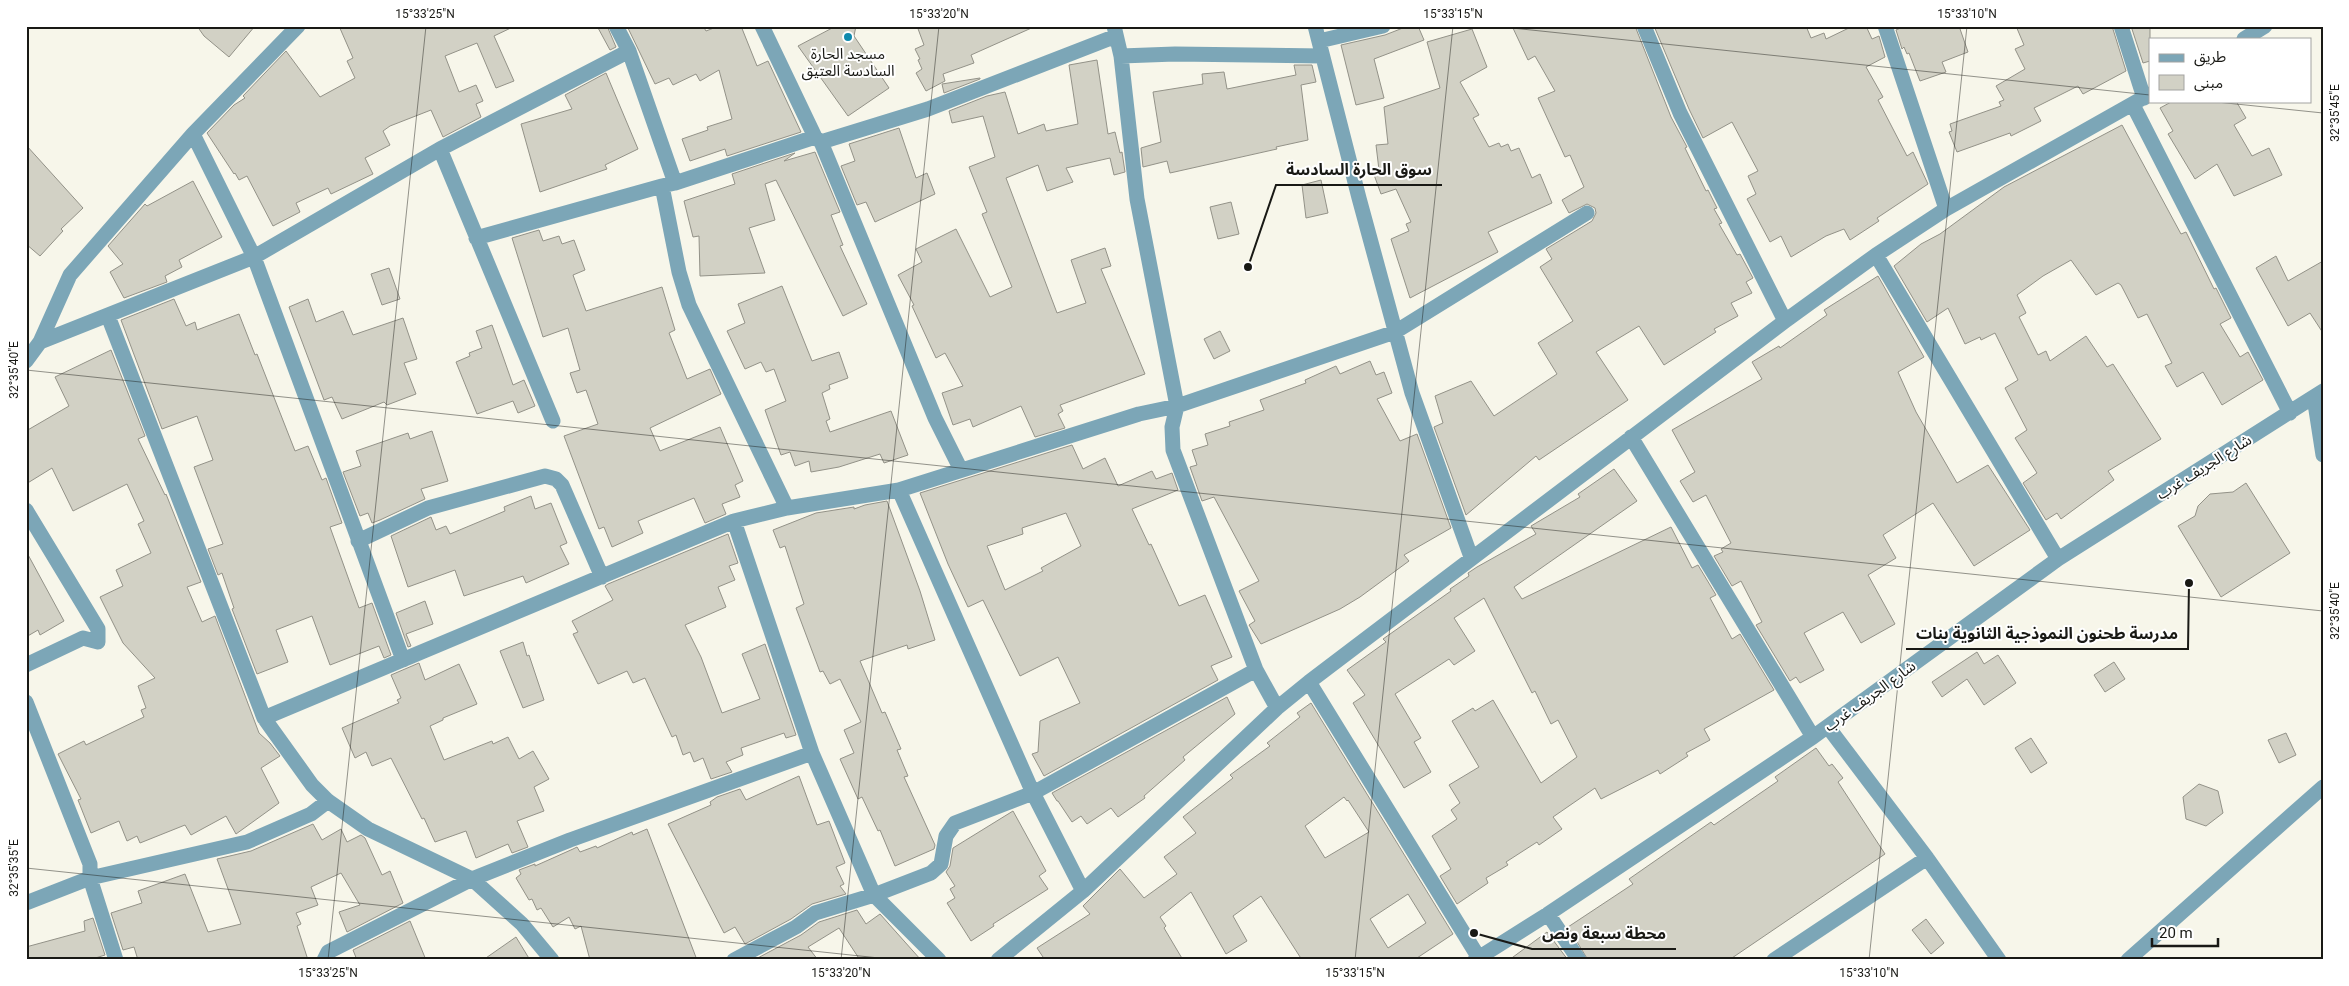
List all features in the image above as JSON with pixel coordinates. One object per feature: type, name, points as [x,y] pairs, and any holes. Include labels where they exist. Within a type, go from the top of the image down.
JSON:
[{"type":"street","points":[[26,361],[40,342],[70,276],[193,134],[298,26]]},
{"type":"street","points":[[616,26],[629,51],[668,185],[679,272],[689,305],[787,508]]},
{"type":"street","points":[[762,26],[818,139],[932,409],[961,470]]},
{"type":"street","points":[[1315,26],[1394,332],[1412,393],[1471,557]]},
{"type":"street","points":[[1121,56],[1321,48],[1383,26]]},
{"type":"street","points":[[1644,26],[1680,113],[1785,321]]},
{"type":"street","points":[[1885,26],[1946,209]]},
{"type":"street","points":[[2121,26],[2142,99],[2290,413]]},
{"type":"street","points":[[2246,38],[2265,26]]},
{"type":"street","points":[[476,238],[668,185],[818,139],[928,109],[1115,31],[1121,56],[1137,199],[1177,406],[1172,427],[1173,450],[1256,670],[1277,708]]},
{"type":"street","points":[[40,342],[254,256],[440,149],[629,51]]},
{"type":"street","points":[[998,960],[1083,891],[1277,708],[1471,557],[1876,255],[1946,209],[2142,99]]},
{"type":"street","points":[[193,134],[254,256],[288,342],[358,541],[403,660]]},
{"type":"street","points":[[440,149],[553,421]]},
{"type":"street","points":[[264,718],[734,521],[787,508],[899,490],[1139,414],[1177,406],[1394,332],[1587,213]]},
{"type":"street","points":[[1876,255],[2058,559]]},
{"type":"street","points":[[108,316],[264,718],[312,785],[328,801],[368,829],[472,878],[522,924],[552,960]]},
{"type":"street","points":[[2318,394],[2323,455]]},
{"type":"street","name":"شارع الجريف غرب","points":[[1477,959],[1548,914],[1828,727],[2058,559],[2318,394]]},
{"type":"street","points":[[1631,437],[1813,737]]},
{"type":"street","points":[[358,541],[428,508],[545,476],[556,479],[562,485],[602,577]]},
{"type":"street","points":[[899,490],[1033,793],[1083,891]]},
{"type":"street","points":[[26,510],[98,629],[98,642],[83,638],[26,665]]},
{"type":"street","points":[[734,521],[812,753],[874,895],[939,960]]},
{"type":"street","points":[[734,960],[796,927],[815,912],[874,895],[931,873],[941,864],[946,836],[955,823],[1033,793],[1256,670]]},
{"type":"street","points":[[1309,682],[1477,959]]},
{"type":"street","points":[[26,702],[90,864],[90,878],[116,960]]},
{"type":"street","points":[[1828,727],[1927,858],[1998,960]]},
{"type":"street","points":[[324,960],[328,952],[472,878],[570,840],[812,753]]},
{"type":"street","points":[[2128,960],[2323,787]]},
{"type":"street","points":[[26,903],[90,878],[246,842],[311,814],[328,801]]},
{"type":"street","points":[[1774,960],[1927,858]]},
{"type":"street","points":[[1548,914],[1579,960]]},
{"type":"building","points":[[197,26],[255,26],[229,57],[204,36]]},
{"type":"building","points":[[339,26],[515,26],[494,36],[514,81],[496,88],[477,43],[445,56],[459,92],[476,85],[483,101],[476,104],[481,117],[443,137],[431,110],[390,126],[383,131],[390,145],[365,158],[373,174],[331,194],[328,188],[296,203],[300,212],[273,226],[247,176],[239,180],[207,133],[234,105],[245,98],[243,96],[286,51],[320,97],[355,78],[347,61],[353,58]]},
{"type":"building","points":[[597,26],[607,26],[616,47],[610,50]]},
{"type":"building","points":[[627,26],[703,26],[706,31],[719,26],[741,26],[757,66],[768,61],[801,132],[727,156],[725,149],[690,161],[682,139],[708,130],[707,127],[732,119],[719,70],[700,81],[696,74],[673,85],[669,78],[655,84]]},
{"type":"building","points":[[836,26],[856,26],[854,36],[889,88],[848,116],[798,46]]},
{"type":"building","points":[[917,26],[1036,26],[971,55],[974,63],[943,74],[945,81],[926,91],[916,73],[922,69],[915,49],[924,45]]},
{"type":"building","points":[[1408,26],[1418,26],[1424,40],[1374,59],[1384,98],[1356,105],[1341,45],[1385,35]]},
{"type":"building","points":[[1512,26],[1635,26],[1671,117],[1687,147],[1685,148],[1706,191],[1708,190],[1717,208],[1714,209],[1722,223],[1719,224],[1737,255],[1740,254],[1753,278],[1746,282],[1752,293],[1731,303],[1738,316],[1714,329],[1716,332],[1664,365],[1639,326],[1596,352],[1628,400],[1539,460],[1536,456],[1466,515],[1434,427],[1443,423],[1435,396],[1471,381],[1494,416],[1557,374],[1538,343],[1573,321],[1540,267],[1552,259],[1546,249],[1592,221],[1596,213],[1595,208],[1587,204],[1569,213],[1562,200],[1584,187],[1570,155],[1565,157],[1538,98],[1555,91],[1535,56],[1528,60]]},
{"type":"building","points":[[1654,26],[1806,26],[1811,38],[1824,33],[1826,39],[1853,26],[1866,26],[1872,39],[1879,36],[1885,57],[1866,67],[1883,97],[1878,100],[1907,156],[1913,152],[1928,184],[1877,218],[1879,221],[1850,240],[1844,229],[1826,236],[1791,257],[1781,236],[1770,242],[1747,199],[1756,194],[1748,176],[1758,171],[1732,122],[1703,138]]},
{"type":"building","points":[[1905,26],[1959,26],[1968,52],[1942,62],[1946,72],[1920,81],[1909,53],[1907,54],[1904,47],[1902,49],[1896,30]]},
{"type":"building","points":[[2016,26],[2112,26],[2126,71],[2083,94],[2078,86],[2034,108],[2041,121],[2011,136],[2010,133],[1957,152],[1949,132],[1952,131],[1950,124],[2001,106],[1999,102],[2004,100],[1996,86],[2025,69],[2015,49],[2024,45]]},
{"type":"building","points":[[2131,26],[2150,26],[2149,61],[2143,63]]},
{"type":"building","points":[[1472,29],[1487,67],[1460,82],[1479,115],[1473,118],[1489,147],[1499,143],[1501,147],[1508,144],[1511,151],[1519,148],[1532,178],[1540,174],[1552,203],[1488,232],[1498,252],[1410,298],[1391,239],[1409,231],[1406,224],[1411,222],[1396,189],[1381,194],[1373,172],[1379,170],[1376,145],[1388,144],[1384,107],[1440,88],[1427,42]]},
{"type":"building","points":[[1097,60],[1108,134],[1115,132],[1120,153],[1122,152],[1125,172],[1114,175],[1110,158],[1066,168],[1073,182],[1047,191],[1038,165],[1006,178],[1057,313],[1086,303],[1071,260],[1105,248],[1111,266],[1101,269],[1145,374],[1060,405],[1063,411],[1058,414],[1065,428],[1035,437],[1021,406],[973,427],[970,419],[953,425],[942,393],[963,386],[945,353],[936,358],[912,306],[914,305],[898,275],[922,262],[916,249],[956,229],[990,297],[1012,287],[982,214],[987,212],[969,167],[995,157],[983,116],[952,123],[949,111],[987,96],[1005,92],[1018,134],[1044,124],[1046,131],[1078,124],[1069,65]]},
{"type":"building","points":[[1294,65],[1312,65],[1316,82],[1301,85],[1308,140],[1276,147],[1277,149],[1170,173],[1167,161],[1143,167],[1141,148],[1161,142],[1153,92],[1203,84],[1202,74],[1224,72],[1227,89],[1296,75]]},
{"type":"building","points":[[606,73],[638,149],[605,165],[607,169],[540,192],[521,124],[572,109],[565,95]]},
{"type":"building","points":[[980,79],[944,93],[942,84]]},
{"type":"building","points":[[2171,102],[2237,102],[2246,118],[2234,125],[2252,156],[2269,148],[2282,175],[2234,196],[2217,164],[2195,179],[2168,134],[2173,131],[2160,108]]},
{"type":"building","points":[[2122,125],[2181,234],[2186,232],[2214,289],[2216,288],[2231,318],[2220,324],[2240,357],[2248,352],[2263,380],[2222,405],[2203,372],[2177,387],[2165,366],[2172,363],[2147,314],[2138,318],[2121,285],[2118,283],[2096,295],[2071,260],[2043,276],[2017,295],[2026,313],[2019,317],[2038,355],[2046,351],[2050,361],[2086,336],[2107,367],[2113,364],[2161,439],[2108,471],[2114,480],[2061,519],[2057,513],[2046,520],[2023,483],[2037,473],[2015,438],[2027,430],[2005,388],[2018,380],[1995,333],[1981,340],[1980,337],[1965,344],[1948,308],[1927,322],[1894,266],[1921,244],[1940,234],[2004,187]]},
{"type":"building","points":[[899,128],[916,178],[927,173],[935,194],[875,222],[866,202],[857,205],[841,166],[855,161],[849,144]]},
{"type":"building","points":[[26,145],[83,208],[61,229],[63,231],[40,256],[26,244]]},
{"type":"building","points":[[815,152],[840,212],[831,215],[843,245],[840,246],[867,304],[843,316],[776,180],[765,184],[775,220],[749,228],[765,273],[700,276],[699,236],[693,237],[684,201],[735,184],[732,174],[795,153],[784,161]]},
{"type":"building","points":[[1321,180],[1328,213],[1306,218],[1302,185]]},
{"type":"building","points":[[193,181],[222,237],[179,260],[182,267],[165,276],[167,282],[124,298],[110,272],[123,264],[108,246],[145,204],[147,206]]},
{"type":"building","points":[[1231,202],[1239,234],[1218,239],[1210,207]]},
{"type":"building","points":[[539,230],[543,241],[559,236],[562,244],[574,240],[585,270],[573,275],[586,311],[662,287],[675,330],[669,333],[687,379],[710,369],[721,394],[650,428],[660,451],[720,427],[743,481],[735,485],[740,497],[722,504],[726,514],[705,523],[694,498],[638,521],[643,533],[612,547],[604,527],[599,529],[564,436],[598,424],[586,390],[577,393],[570,373],[580,370],[568,328],[543,337],[512,238]]},
{"type":"building","points":[[2276,256],[2288,281],[2323,261],[2323,333],[2310,313],[2288,326],[2256,268]]},
{"type":"building","points":[[389,268],[400,299],[382,305],[371,274]]},
{"type":"building","points":[[1878,276],[1924,357],[1898,372],[1916,412],[1957,483],[1988,465],[2030,530],[1974,566],[1933,503],[1883,535],[1896,558],[1868,575],[1895,624],[1861,643],[1843,612],[1804,633],[1824,670],[1800,683],[1796,677],[1790,681],[1756,625],[1762,622],[1741,581],[1732,586],[1714,556],[1723,552],[1721,549],[1731,543],[1706,495],[1693,502],[1680,481],[1695,472],[1672,430],[1762,379],[1752,362],[1779,346],[1780,348],[1827,315],[1824,310]]},
{"type":"building","points":[[782,286],[812,361],[839,352],[848,378],[829,385],[830,389],[822,393],[830,419],[826,421],[830,432],[891,411],[908,455],[884,463],[880,454],[839,467],[811,472],[809,461],[795,466],[790,452],[781,455],[765,410],[786,401],[774,369],[766,372],[761,362],[745,369],[727,331],[745,323],[738,304]]},
{"type":"building","points":[[174,299],[186,326],[195,322],[197,330],[239,314],[255,355],[257,354],[295,451],[308,446],[322,480],[326,478],[342,523],[330,527],[359,608],[372,603],[391,655],[384,658],[379,646],[330,665],[312,616],[276,630],[288,662],[257,674],[232,609],[234,608],[222,573],[218,575],[208,549],[223,544],[194,467],[213,460],[197,416],[162,429],[121,320]]},
{"type":"building","points":[[308,299],[316,322],[343,311],[353,335],[403,318],[417,359],[404,363],[416,394],[387,405],[384,402],[342,419],[332,397],[324,400],[289,307]]},
{"type":"building","points":[[492,325],[513,385],[524,380],[535,406],[518,413],[513,401],[477,414],[456,362],[470,356],[469,353],[482,348],[476,331]]},
{"type":"building","points":[[1220,331],[1230,351],[1214,359],[1204,339]]},
{"type":"building","points":[[111,350],[145,436],[138,439],[166,494],[201,582],[187,587],[202,622],[215,616],[259,733],[280,756],[261,768],[279,803],[236,834],[226,816],[191,835],[185,825],[140,843],[137,836],[127,841],[119,821],[91,833],[78,800],[81,799],[58,754],[84,741],[86,745],[144,717],[141,710],[146,708],[138,686],[155,678],[123,643],[100,597],[123,586],[116,570],[151,553],[138,524],[144,521],[127,484],[73,511],[52,468],[26,484],[26,431],[69,406],[55,377]]},
{"type":"building","points":[[1370,361],[1376,375],[1384,372],[1392,393],[1377,399],[1400,441],[1417,434],[1451,528],[1404,555],[1409,561],[1360,597],[1340,609],[1261,644],[1249,625],[1255,621],[1239,591],[1259,581],[1214,497],[1202,501],[1190,467],[1197,465],[1192,450],[1208,445],[1205,434],[1230,426],[1229,422],[1264,410],[1260,400],[1306,383],[1305,380],[1336,366],[1340,374]]},
{"type":"building","points":[[432,431],[448,481],[421,489],[425,499],[380,520],[372,523],[368,513],[360,516],[343,472],[361,466],[356,451],[408,433],[410,439]]},
{"type":"building","points":[[1072,445],[1083,469],[1105,458],[1118,486],[1152,471],[1156,479],[1172,473],[1178,490],[1132,509],[1149,545],[1151,544],[1179,606],[1205,595],[1232,657],[1211,666],[1218,680],[1044,776],[1032,754],[1038,752],[1040,721],[1080,703],[1058,657],[1020,676],[983,600],[968,607],[948,564],[920,493]],"holes":[[[1066,513],[1081,546],[1041,568],[1043,571],[1005,590],[987,546],[1023,534],[1022,528]]]},
{"type":"building","points":[[1614,469],[1637,501],[1514,587],[1522,599],[1671,527],[1692,568],[1698,565],[1716,595],[1710,598],[1732,639],[1740,634],[1774,690],[1704,729],[1710,740],[1686,753],[1688,756],[1660,774],[1658,770],[1601,799],[1595,788],[1553,817],[1562,829],[1539,845],[1537,842],[1506,862],[1508,865],[1486,878],[1488,883],[1457,904],[1440,876],[1451,869],[1432,836],[1457,819],[1451,810],[1460,803],[1449,785],[1479,767],[1452,721],[1473,708],[1475,711],[1493,700],[1541,783],[1577,757],[1558,720],[1551,724],[1535,691],[1532,693],[1484,598],[1454,618],[1475,651],[1454,665],[1449,659],[1395,694],[1421,738],[1414,742],[1431,772],[1404,788],[1353,703],[1365,695],[1347,670],[1386,642],[1383,639],[1451,591],[1450,589],[1469,576],[1468,573],[1536,534],[1531,526],[1580,497],[1578,494]]},
{"type":"building","points":[[2246,483],[2290,553],[2221,597],[2178,526],[2195,516],[2198,506],[2210,494],[2233,492]]},
{"type":"building","points":[[531,496],[535,509],[551,503],[567,543],[560,546],[569,564],[526,583],[523,576],[464,596],[455,570],[408,587],[391,536],[431,517],[436,530],[446,526],[450,534],[505,511],[504,507]]},
{"type":"building","points":[[887,501],[920,591],[935,640],[908,649],[907,645],[860,661],[882,713],[885,712],[901,749],[897,750],[908,776],[904,777],[935,845],[934,849],[895,866],[880,830],[878,831],[862,797],[858,799],[840,759],[854,753],[844,730],[861,722],[840,679],[830,684],[823,671],[820,672],[796,608],[804,604],[785,546],[780,548],[773,530],[816,513],[854,507],[854,509]]},
{"type":"building","points":[[728,534],[738,563],[729,566],[735,580],[718,587],[726,607],[685,625],[701,657],[722,713],[760,699],[742,654],[765,644],[796,735],[786,738],[784,733],[741,748],[743,755],[726,762],[732,772],[711,779],[703,758],[694,762],[690,752],[683,755],[676,735],[672,737],[645,678],[633,683],[627,671],[598,684],[573,634],[578,632],[572,621],[613,600],[605,586],[608,584]]},
{"type":"building","points":[[26,551],[64,621],[40,635],[38,630],[26,637]]},
{"type":"building","points":[[425,601],[433,624],[406,634],[411,646],[408,647],[396,613]]},
{"type":"building","points":[[523,642],[544,700],[523,708],[500,651]]},
{"type":"building","points":[[1977,652],[1984,664],[1998,655],[2016,683],[1984,705],[1967,679],[1942,697],[1932,682]]},
{"type":"building","points":[[2114,662],[2125,679],[2105,692],[2094,675]]},
{"type":"building","points":[[419,663],[425,680],[459,664],[477,704],[443,718],[443,720],[430,726],[444,760],[492,741],[493,744],[508,737],[519,759],[533,751],[549,779],[534,787],[544,811],[517,821],[528,847],[512,853],[508,844],[476,858],[466,831],[435,842],[391,758],[372,766],[366,752],[355,758],[342,728],[399,703],[397,700],[401,698],[391,675]]},
{"type":"building","points":[[1227,697],[1235,714],[1183,757],[1185,760],[1144,796],[1145,798],[1118,817],[1111,808],[1087,824],[1081,816],[1072,822],[1052,793]]},
{"type":"building","points":[[1311,703],[1453,934],[1414,960],[1302,960],[1261,896],[1233,916],[1247,941],[1226,954],[1191,892],[1160,917],[1166,926],[1164,928],[1183,960],[1045,960],[1037,948],[1090,914],[1083,906],[1120,869],[1144,898],[1177,874],[1164,857],[1196,833],[1183,817],[1233,778],[1230,775],[1270,746],[1267,743],[1300,717],[1297,713]],"holes":[[[1344,797],[1348,800],[1369,832],[1325,858],[1305,826]],[[1408,894],[1426,923],[1388,948],[1370,919]]]},
{"type":"building","points":[[2286,733],[2296,755],[2279,763],[2268,740]]},
{"type":"building","points":[[2031,738],[2047,763],[2031,773],[2015,748]]},
{"type":"building","points":[[1816,748],[1829,766],[1832,764],[1843,778],[1838,782],[1885,854],[1729,960],[1588,960],[1568,927],[1633,884],[1629,879],[1711,822],[1714,825],[1778,781],[1775,777]]},
{"type":"building","points":[[799,776],[817,825],[829,821],[845,863],[836,867],[844,884],[840,886],[846,894],[812,904],[791,919],[745,944],[735,927],[724,933],[668,824],[711,805],[710,802],[717,797],[740,789],[746,800]]},
{"type":"building","points":[[2199,784],[2218,791],[2223,813],[2206,826],[2186,819],[2183,797]]},
{"type":"building","points":[[1013,811],[1046,871],[1039,876],[1048,889],[993,924],[994,926],[971,941],[947,903],[955,898],[950,889],[955,886],[946,872],[950,866],[953,848]]},
{"type":"building","points":[[313,824],[322,840],[341,829],[347,842],[361,835],[365,838],[382,875],[390,871],[403,903],[347,932],[339,912],[360,905],[341,873],[311,887],[318,905],[296,913],[301,924],[297,926],[308,960],[138,960],[134,947],[123,950],[111,913],[142,903],[138,891],[185,874],[208,932],[241,924],[217,859],[251,851]]},
{"type":"building","points":[[647,829],[697,960],[590,960],[581,926],[575,929],[569,917],[553,927],[541,908],[537,910],[532,899],[529,900],[516,878],[521,874],[519,870],[535,864],[535,866],[577,847],[580,852],[596,846],[597,848],[632,832],[633,835]]},
{"type":"building","points":[[857,910],[866,924],[880,914],[921,960],[860,960],[839,928],[808,947],[818,960],[754,960],[801,935],[819,922]]},
{"type":"building","points":[[93,918],[105,955],[89,960],[26,960],[26,947],[85,931],[84,921]]},
{"type":"building","points":[[1926,919],[1944,943],[1931,954],[1912,930]]},
{"type":"building","points":[[410,921],[426,960],[357,960],[353,950]]},
{"type":"building","points":[[1547,932],[1568,960],[1509,960]]},
{"type":"building","points":[[516,937],[530,960],[483,960]]},
{"type":"place","name":"مسجد الحارة السادسة العتيق","points":[[848,37]]},
{"type":"place","name":"سوق الحارة السادسة","points":[[1248,267]]},
{"type":"place","name":"مدرسة طحنون النموذجية الثانوية بنات","points":[[2189,583]]},
{"type":"place","name":"محطة سبعة ونص","points":[[1474,933]]}]
